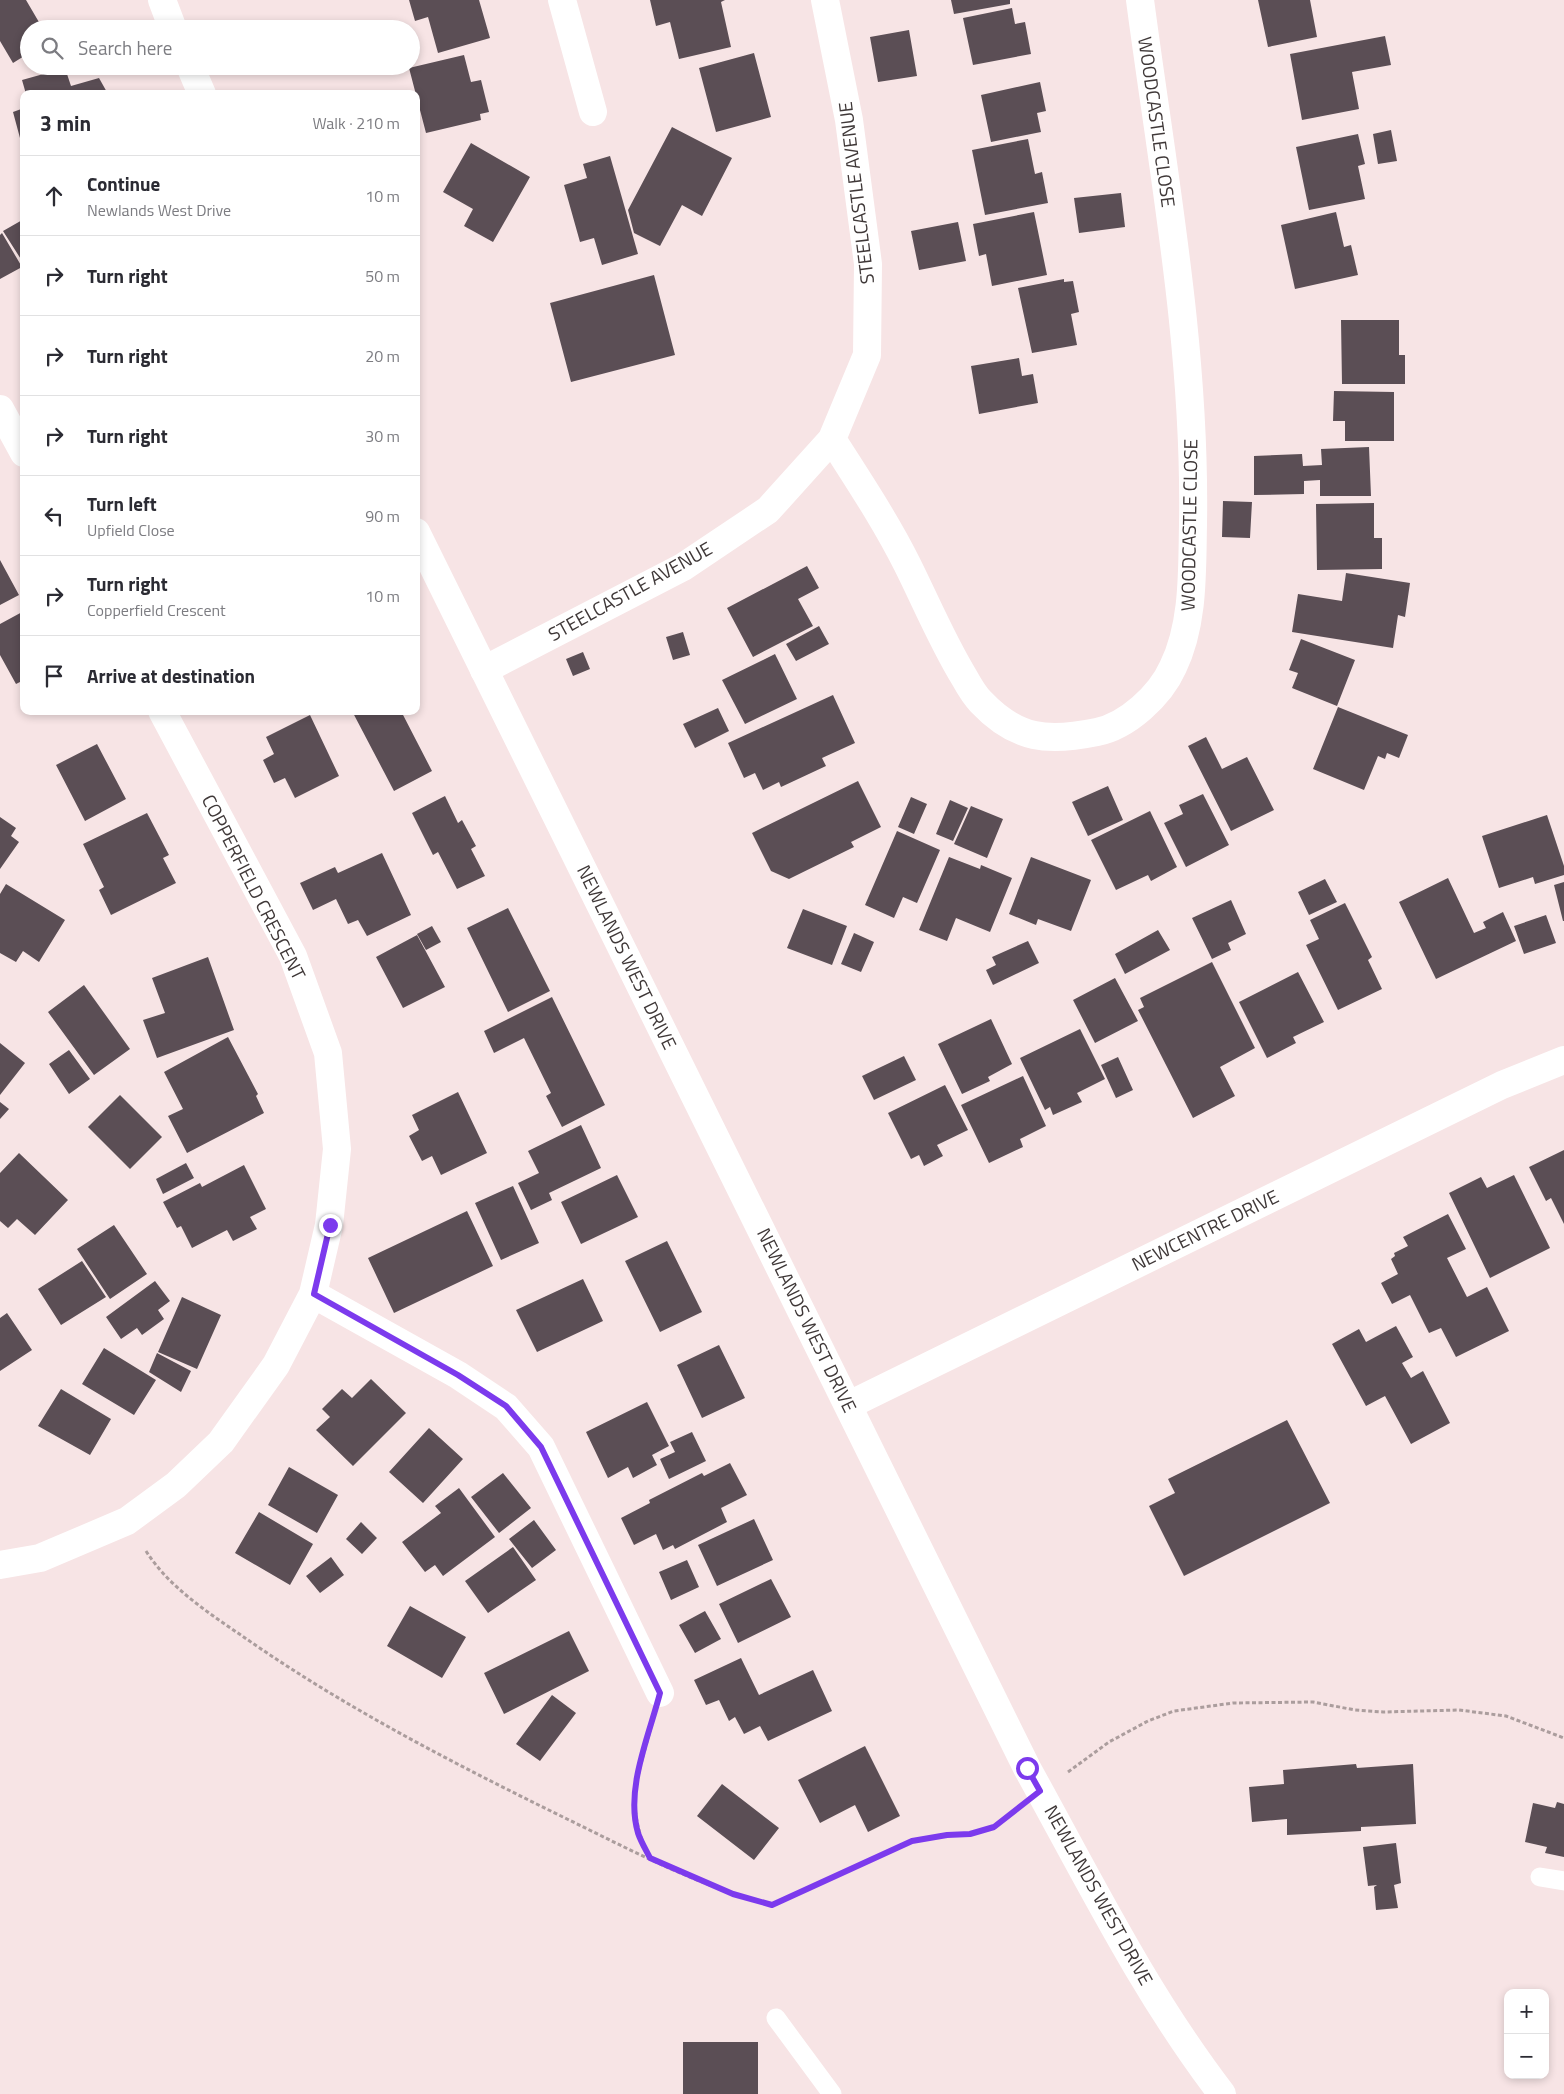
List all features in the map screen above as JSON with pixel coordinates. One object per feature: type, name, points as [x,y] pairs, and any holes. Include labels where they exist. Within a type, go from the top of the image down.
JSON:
[{"type":"street","points":[[162,0],[170,20]]},
{"type":"street","points":[[562,0],[593,112]]},
{"type":"street","name":"STEELCASTLE AVENUE","points":[[484,670],[683,567],[768,510],[832,439],[867,355],[868,264],[849,120],[824,0]]},
{"type":"street","name":"WOODCASTLE CLOSE","points":[[832,439],[872,501],[906,562],[948,650],[978,700],[1001,721],[1034,737],[1063,739],[1103,731],[1134,714],[1160,688],[1173,668],[1187,624],[1193,547],[1194,475],[1186,337],[1140,0]]},
{"type":"street","points":[[194,75],[200,90]]},
{"type":"street","points":[[0,409],[20,446]]},
{"type":"street","name":"NEWLANDS WEST DRIVE","points":[[420,540],[1040,1791],[1126,1947],[1192,2054],[1222,2094]]},
{"type":"street","name":"COPPERFIELD CRESCENT","points":[[0,1565],[40,1558],[127,1521],[176,1485],[221,1442],[276,1365],[314,1294],[330,1225],[336,1149],[328,1053],[293,956],[164,715]]},
{"type":"street","name":"NEWCENTRE DRIVE","points":[[849,1404],[1502,1085],[1564,1060]]},
{"type":"street","points":[[314,1294],[458,1375],[506,1406],[541,1447],[660,1693]]},
{"type":"lane","points":[[1540,1877],[1564,1881]]},
{"type":"lane","points":[[776,2018],[832,2094]]},
{"type":"path","points":[[127,1521],[155,1565],[201,1607],[278,1660],[377,1722],[546,1809],[650,1858],[733,1894],[772,1905],[912,1841],[947,1835],[970,1834],[994,1827],[1040,1791],[1109,1742],[1148,1721],[1174,1711],[1233,1703],[1313,1702],[1355,1710],[1383,1712],[1459,1710],[1506,1716],[1564,1738]]},
{"type":"path","points":[[650,1858],[638,1834],[634,1806],[636,1782],[660,1693]]},
{"type":"building","points":[[0,0],[26,0],[38,20],[20,20],[20,59],[13,63],[0,41]]},
{"type":"building","points":[[409,0],[479,0],[490,38],[438,53],[428,17],[415,20]]},
{"type":"building","points":[[650,0],[725,0],[721,2],[731,47],[679,59],[670,22],[656,26]]},
{"type":"building","points":[[951,0],[1010,0],[1010,4],[954,14]]},
{"type":"building","points":[[1258,0],[1310,0],[1317,37],[1268,47]]},
{"type":"building","points":[[1012,8],[1015,24],[1025,22],[1031,54],[973,65],[963,18]]},
{"type":"building","points":[[909,30],[917,76],[878,82],[870,37]]},
{"type":"building","points":[[1385,36],[1391,65],[1352,72],[1359,109],[1302,120],[1290,54]]},
{"type":"building","points":[[754,53],[771,117],[716,132],[699,68]]},
{"type":"building","points":[[464,55],[471,82],[481,80],[489,112],[480,114],[481,120],[426,133],[420,110],[420,90],[415,90],[411,75],[420,75],[420,65]]},
{"type":"building","points":[[40,75],[67,75],[71,86],[99,78],[106,90],[25,90],[22,80]]},
{"type":"building","points":[[1040,82],[1046,111],[1037,113],[1041,132],[991,142],[981,95]]},
{"type":"building","points":[[20,109],[20,138],[13,112]]},
{"type":"building","points":[[672,127],[732,158],[702,216],[682,205],[660,246],[634,233],[628,210]]},
{"type":"building","points":[[1391,130],[1397,161],[1378,164],[1373,134]]},
{"type":"building","points":[[1358,134],[1365,164],[1358,166],[1365,199],[1309,210],[1296,147]]},
{"type":"building","points":[[1028,139],[1035,174],[1042,172],[1048,203],[985,215],[972,150]]},
{"type":"building","points":[[471,143],[530,177],[493,242],[464,226],[473,209],[443,192]]},
{"type":"building","points":[[610,156],[638,254],[602,265],[594,238],[580,242],[564,185],[587,178],[583,164]]},
{"type":"building","points":[[1121,193],[1125,227],[1079,233],[1074,198]]},
{"type":"building","points":[[1034,212],[1047,275],[992,286],[986,254],[979,256],[973,224]]},
{"type":"building","points":[[1336,212],[1344,247],[1351,245],[1358,275],[1295,289],[1281,225]]},
{"type":"building","points":[[20,221],[20,258],[3,231]]},
{"type":"building","points":[[958,222],[966,261],[919,270],[911,231]]},
{"type":"building","points":[[2,233],[20,264],[20,268],[0,279],[0,235]]},
{"type":"building","points":[[654,275],[675,355],[571,382],[550,303]]},
{"type":"building","points":[[1064,279],[1064,282],[1073,281],[1079,312],[1071,314],[1077,345],[1032,353],[1018,288]]},
{"type":"building","points":[[1341,320],[1399,320],[1399,355],[1405,355],[1405,384],[1342,384]]},
{"type":"building","points":[[1019,358],[1022,376],[1033,374],[1038,403],[979,414],[971,366]]},
{"type":"building","points":[[1334,391],[1394,392],[1394,441],[1345,441],[1345,421],[1333,421]]},
{"type":"building","points":[[1369,447],[1371,496],[1320,496],[1320,480],[1304,481],[1304,494],[1254,495],[1254,456],[1302,454],[1303,466],[1322,465],[1321,449]]},
{"type":"building","points":[[1223,501],[1252,502],[1250,538],[1222,537]]},
{"type":"building","points":[[1374,503],[1374,538],[1382,538],[1382,569],[1317,570],[1316,504]]},
{"type":"building","points":[[0,560],[19,595],[0,605]]},
{"type":"building","points":[[807,566],[819,588],[798,599],[813,626],[753,657],[727,608]]},
{"type":"building","points":[[1346,573],[1410,583],[1405,617],[1398,615],[1393,648],[1292,632],[1298,594],[1342,601]]},
{"type":"building","points":[[20,613],[20,682],[16,684],[0,655],[0,624]]},
{"type":"building","points":[[819,626],[829,644],[796,661],[786,644]]},
{"type":"building","points":[[683,632],[690,655],[673,660],[666,637]]},
{"type":"building","points":[[1301,639],[1355,660],[1337,706],[1292,688],[1298,673],[1289,670]]},
{"type":"building","points":[[583,652],[590,669],[573,676],[566,659]]},
{"type":"building","points":[[775,654],[797,699],[745,724],[722,680]]},
{"type":"building","points":[[833,695],[855,743],[822,758],[826,766],[781,787],[779,782],[763,790],[755,773],[744,778],[728,743]]},
{"type":"building","points":[[1338,707],[1408,735],[1399,758],[1387,753],[1385,759],[1378,756],[1364,790],[1313,769]]},
{"type":"building","points":[[718,708],[729,731],[695,748],[683,724]]},
{"type":"building","points":[[310,715],[339,776],[295,798],[285,778],[274,783],[263,760],[274,754],[266,737]]},
{"type":"building","points":[[354,715],[403,715],[432,771],[394,791]]},
{"type":"building","points":[[1206,737],[1222,769],[1247,757],[1274,810],[1231,831],[1188,746]]},
{"type":"building","points":[[97,744],[126,799],[85,821],[56,765]]},
{"type":"building","points":[[858,781],[881,827],[851,842],[854,847],[789,879],[771,871],[752,833]]},
{"type":"building","points":[[1108,786],[1123,820],[1088,836],[1072,802]]},
{"type":"building","points":[[1203,794],[1229,845],[1186,867],[1164,823],[1183,814],[1179,805]]},
{"type":"building","points":[[445,796],[458,823],[462,820],[476,846],[471,849],[485,876],[457,889],[438,852],[433,855],[412,813]]},
{"type":"building","points":[[911,797],[927,804],[914,834],[898,827]]},
{"type":"building","points":[[950,800],[968,808],[953,841],[936,834]]},
{"type":"building","points":[[971,806],[1003,819],[987,858],[954,844]]},
{"type":"building","points":[[1150,811],[1177,867],[1151,881],[1148,875],[1116,890],[1091,840]]},
{"type":"building","points":[[147,813],[169,855],[163,858],[176,883],[111,915],[99,890],[104,887],[83,844]]},
{"type":"building","points":[[1547,815],[1564,866],[1564,875],[1535,884],[1533,877],[1499,888],[1482,836]]},
{"type":"building","points":[[0,817],[16,828],[11,836],[19,842],[0,869]]},
{"type":"building","points":[[897,831],[940,850],[917,903],[903,897],[894,918],[865,905]]},
{"type":"building","points":[[382,853],[411,915],[367,936],[358,920],[348,924],[336,899],[313,910],[300,883],[335,867],[338,873]]},
{"type":"building","points":[[949,857],[980,869],[981,865],[1012,878],[990,932],[956,918],[947,941],[919,930]]},
{"type":"building","points":[[1031,857],[1091,880],[1071,931],[1038,919],[1036,925],[1009,914]]},
{"type":"building","points":[[1448,878],[1474,933],[1486,928],[1483,922],[1503,912],[1516,941],[1436,979],[1399,902]]},
{"type":"building","points":[[1325,879],[1337,902],[1309,915],[1298,892]]},
{"type":"building","points":[[1564,882],[1564,921],[1563,921],[1554,885]]},
{"type":"building","points":[[6,884],[65,920],[39,962],[23,951],[16,962],[0,953],[0,894]]},
{"type":"building","points":[[1231,900],[1246,934],[1228,943],[1231,950],[1212,959],[1192,918]]},
{"type":"building","points":[[1345,903],[1372,957],[1368,960],[1382,989],[1338,1010],[1306,945],[1319,939],[1310,920]]},
{"type":"building","points":[[508,908],[550,991],[508,1012],[467,928]]},
{"type":"building","points":[[803,909],[847,926],[832,965],[787,948]]},
{"type":"building","points":[[1546,915],[1556,943],[1524,954],[1514,926]]},
{"type":"building","points":[[432,926],[441,942],[426,950],[417,934]]},
{"type":"building","points":[[1158,930],[1170,950],[1125,974],[1115,954]]},
{"type":"building","points":[[854,933],[874,942],[861,972],[841,964]]},
{"type":"building","points":[[417,935],[445,987],[403,1008],[376,957]]},
{"type":"building","points":[[1028,941],[1039,963],[993,985],[986,970],[996,965],[992,957]]},
{"type":"building","points":[[208,957],[234,1030],[157,1058],[143,1020],[165,1013],[152,978]]},
{"type":"building","points":[[1212,962],[1255,1048],[1220,1067],[1235,1096],[1193,1118],[1138,1010],[1144,1007],[1140,998]]},
{"type":"building","points":[[1298,972],[1324,1022],[1293,1037],[1296,1043],[1267,1058],[1239,1002]]},
{"type":"building","points":[[1115,978],[1138,1021],[1095,1043],[1073,1000]]},
{"type":"building","points":[[84,985],[130,1049],[94,1075],[48,1012]]},
{"type":"building","points":[[552,997],[605,1105],[562,1127],[546,1096],[551,1093],[524,1038],[494,1053],[484,1031]]},
{"type":"building","points":[[991,1019],[1012,1064],[988,1077],[990,1081],[962,1094],[938,1044]]},
{"type":"building","points":[[1080,1029],[1105,1079],[1077,1093],[1082,1102],[1053,1115],[1050,1107],[1045,1110],[1020,1058]]},
{"type":"building","points":[[228,1037],[258,1094],[256,1096],[264,1113],[187,1153],[168,1116],[183,1109],[164,1072]]},
{"type":"building","points":[[0,1043],[25,1063],[0,1095]]},
{"type":"building","points":[[69,1050],[90,1079],[69,1094],[49,1064]]},
{"type":"building","points":[[904,1056],[916,1080],[874,1100],[862,1076]]},
{"type":"building","points":[[1118,1057],[1133,1090],[1116,1098],[1101,1065]]},
{"type":"building","points":[[1023,1076],[1046,1126],[1020,1139],[1023,1147],[989,1163],[961,1105]]},
{"type":"building","points":[[945,1085],[968,1130],[937,1145],[943,1156],[924,1166],[919,1155],[911,1159],[888,1113]]},
{"type":"building","points":[[458,1092],[487,1153],[441,1175],[432,1156],[422,1161],[409,1136],[419,1130],[412,1115]]},
{"type":"building","points":[[120,1095],[162,1137],[130,1169],[88,1127]]},
{"type":"building","points":[[0,1102],[9,1109],[0,1119]]},
{"type":"building","points":[[581,1125],[601,1168],[549,1193],[552,1200],[531,1210],[518,1183],[539,1173],[528,1151]]},
{"type":"building","points":[[1564,1150],[1564,1224],[1551,1198],[1546,1201],[1529,1167]]},
{"type":"building","points":[[19,1153],[68,1200],[35,1235],[17,1219],[8,1228],[0,1221],[0,1173]]},
{"type":"building","points":[[186,1163],[194,1178],[163,1194],[156,1179]]},
{"type":"building","points":[[244,1165],[266,1209],[250,1217],[257,1229],[233,1241],[227,1230],[192,1248],[181,1226],[177,1228],[163,1202],[200,1183],[202,1187]]},
{"type":"building","points":[[617,1175],[638,1217],[581,1244],[561,1202]]},
{"type":"building","points":[[1514,1175],[1550,1248],[1490,1278],[1449,1193],[1481,1177],[1487,1188]]},
{"type":"building","points":[[513,1186],[539,1243],[501,1260],[475,1203]]},
{"type":"building","points":[[467,1211],[493,1266],[394,1313],[368,1258]]},
{"type":"building","points":[[1448,1214],[1466,1249],[1447,1258],[1467,1297],[1487,1287],[1509,1331],[1456,1357],[1441,1328],[1429,1333],[1410,1295],[1392,1304],[1381,1283],[1398,1274],[1391,1259],[1395,1256],[1394,1253],[1408,1246],[1403,1237]]},
{"type":"building","points":[[114,1225],[147,1274],[110,1299],[77,1249]]},
{"type":"building","points":[[667,1241],[702,1312],[660,1332],[625,1261]]},
{"type":"building","points":[[82,1261],[106,1297],[61,1325],[38,1289]]},
{"type":"building","points":[[583,1279],[603,1321],[537,1352],[516,1310]]},
{"type":"building","points":[[155,1281],[170,1301],[158,1310],[164,1319],[142,1335],[137,1328],[121,1339],[106,1317]]},
{"type":"building","points":[[182,1297],[221,1315],[197,1369],[158,1352]]},
{"type":"building","points":[[7,1313],[32,1350],[0,1371],[0,1318]]},
{"type":"building","points":[[1396,1326],[1413,1357],[1402,1363],[1411,1378],[1423,1371],[1450,1423],[1411,1444],[1385,1396],[1366,1406],[1332,1344],[1359,1329],[1366,1342]]},
{"type":"building","points":[[719,1345],[745,1398],[702,1418],[677,1365]]},
{"type":"building","points":[[104,1348],[156,1380],[134,1415],[82,1384]]},
{"type":"building","points":[[157,1353],[191,1371],[181,1392],[149,1372]]},
{"type":"building","points":[[371,1379],[406,1413],[353,1466],[316,1430],[330,1417],[322,1409],[342,1389],[352,1398]]},
{"type":"building","points":[[61,1389],[111,1419],[90,1455],[38,1426]]},
{"type":"building","points":[[647,1402],[669,1446],[652,1455],[657,1465],[633,1478],[628,1467],[608,1478],[586,1432]]},
{"type":"building","points":[[1287,1420],[1330,1503],[1184,1576],[1149,1506],[1175,1493],[1168,1479]]},
{"type":"building","points":[[429,1428],[463,1459],[423,1503],[389,1472]]},
{"type":"building","points":[[692,1432],[706,1461],[669,1479],[660,1459],[675,1452],[670,1442]]},
{"type":"building","points":[[730,1463],[747,1495],[721,1508],[727,1522],[675,1549],[673,1545],[663,1550],[656,1534],[634,1545],[621,1518],[650,1503],[649,1500],[702,1473],[704,1476]]},
{"type":"building","points":[[289,1467],[338,1495],[317,1533],[268,1505]]},
{"type":"building","points":[[503,1473],[531,1508],[499,1533],[471,1497]]},
{"type":"building","points":[[459,1488],[495,1537],[443,1576],[435,1565],[425,1572],[402,1542],[441,1513],[435,1506]]},
{"type":"building","points":[[259,1512],[313,1544],[290,1585],[235,1553]]},
{"type":"building","points":[[754,1519],[773,1560],[717,1586],[698,1545]]},
{"type":"building","points":[[534,1520],[556,1550],[532,1568],[509,1539]]},
{"type":"building","points":[[361,1522],[377,1538],[362,1554],[346,1539]]},
{"type":"building","points":[[513,1547],[536,1580],[488,1613],[465,1581]]},
{"type":"building","points":[[331,1557],[344,1575],[320,1593],[306,1576]]},
{"type":"building","points":[[687,1560],[699,1587],[671,1600],[659,1572]]},
{"type":"building","points":[[771,1579],[791,1617],[738,1643],[719,1604]]},
{"type":"building","points":[[410,1606],[466,1637],[442,1678],[387,1646]]},
{"type":"building","points":[[705,1611],[721,1639],[695,1653],[679,1625]]},
{"type":"building","points":[[569,1631],[589,1671],[504,1714],[484,1673]]},
{"type":"building","points":[[741,1658],[759,1695],[813,1670],[832,1711],[768,1741],[760,1726],[744,1734],[735,1717],[729,1721],[719,1700],[706,1705],[694,1680]]},
{"type":"building","points":[[552,1695],[576,1713],[540,1761],[516,1744]]},
{"type":"building","points":[[865,1746],[900,1816],[868,1832],[855,1805],[820,1823],[798,1780]]},
{"type":"building","points":[[1356,1764],[1357,1768],[1413,1764],[1416,1824],[1361,1827],[1361,1831],[1287,1835],[1287,1819],[1252,1822],[1249,1787],[1284,1784],[1283,1770]]},
{"type":"building","points":[[722,1784],[779,1828],[754,1860],[697,1816]]},
{"type":"building","points":[[1557,1802],[1564,1804],[1564,1857],[1545,1853],[1547,1847],[1525,1842],[1533,1803],[1555,1808]]},
{"type":"building","points":[[1396,1843],[1401,1883],[1394,1885],[1398,1908],[1376,1910],[1374,1887],[1377,1885],[1368,1886],[1363,1847]]},
{"type":"building","points":[[683,2042],[758,2042],[758,2094],[683,2094]]},
{"type":"route","points":[[330,1225],[314,1294],[458,1375],[506,1406],[541,1447],[660,1693],[636,1782],[634,1806],[638,1834],[650,1858],[733,1894],[772,1905],[912,1841],[947,1835],[970,1834],[994,1827],[1040,1791],[1027,1768]]}]
